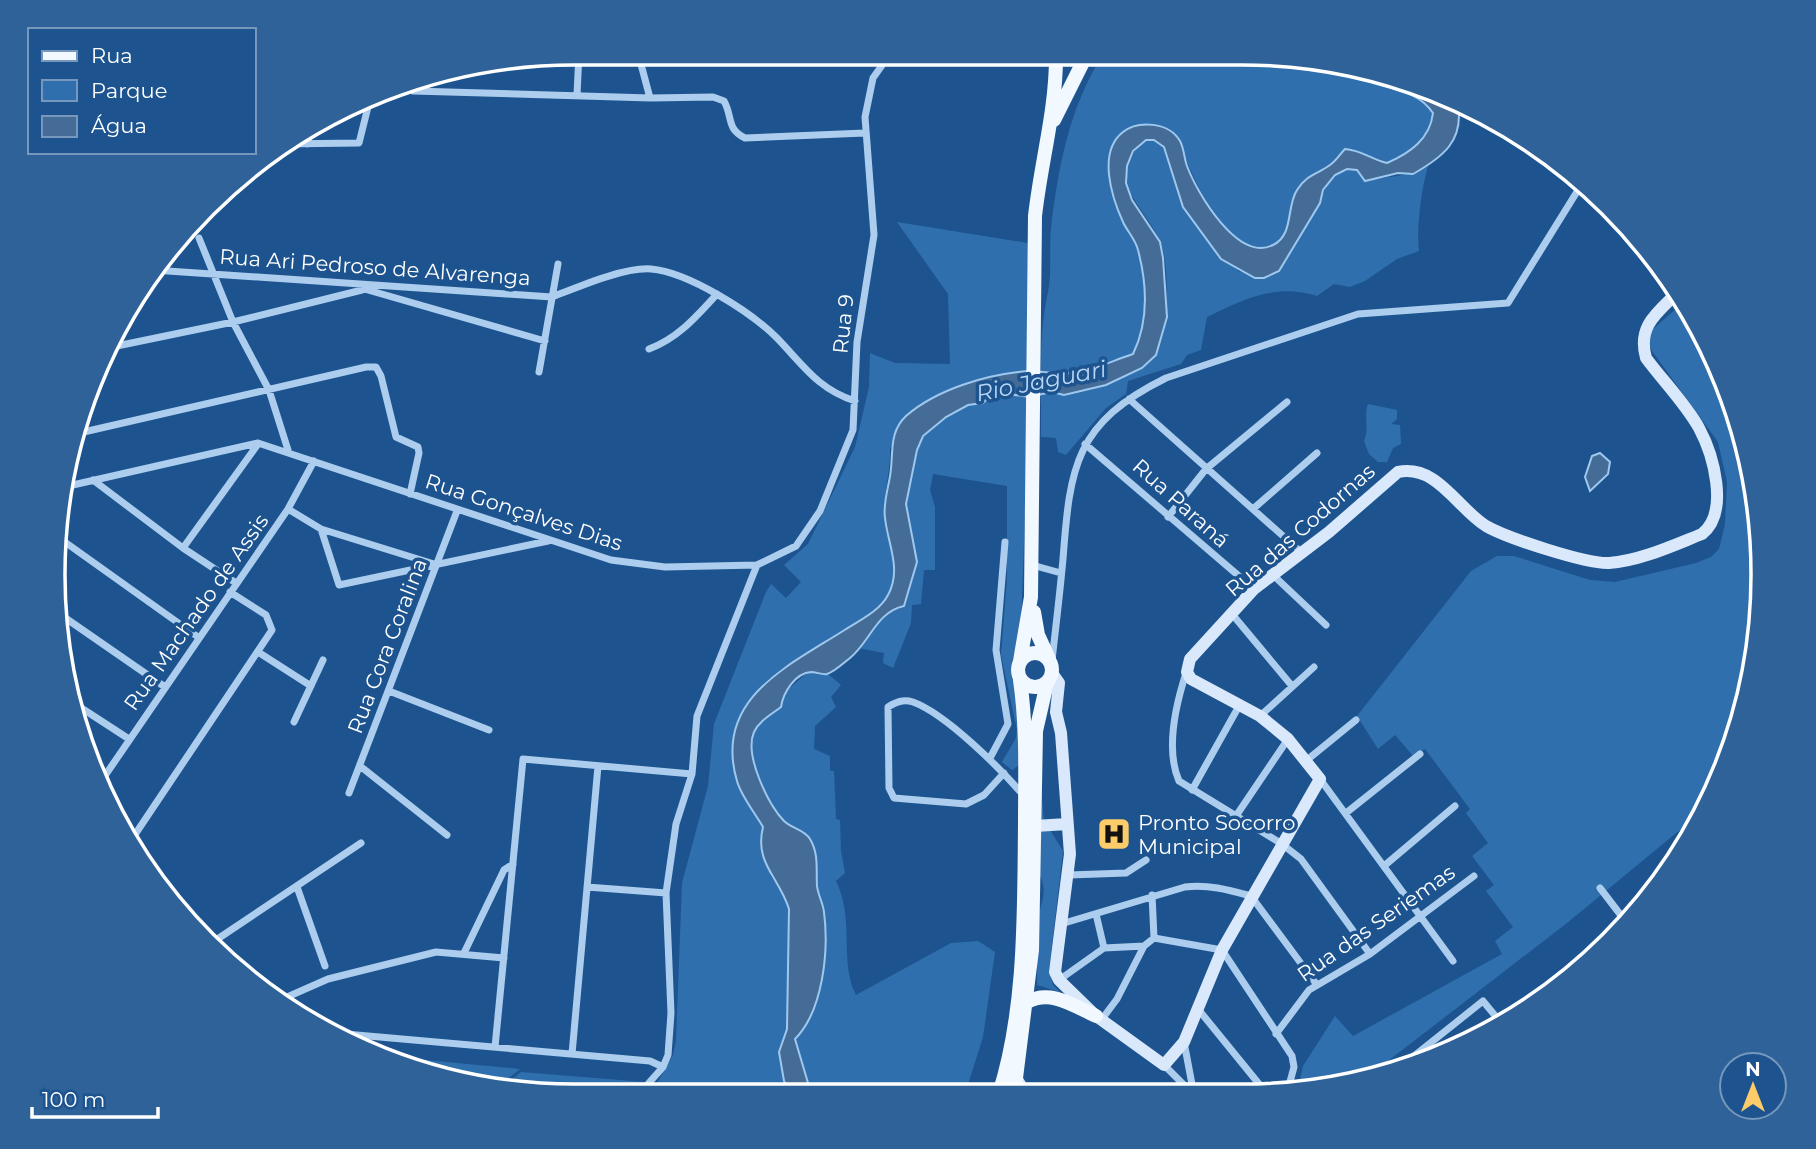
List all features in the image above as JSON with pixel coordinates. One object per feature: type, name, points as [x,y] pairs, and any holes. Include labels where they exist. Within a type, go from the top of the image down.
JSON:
[{"type":"main road","points":[[1015,1084],[1032,950],[1038,825],[1036,731],[1050,670],[1038,635],[1031,597],[1030,564],[1035,216],[1040,171],[1050,128],[1054,65]]},
{"type":"main road","points":[[1050,128],[1081,65]]},
{"type":"main road","points":[[1002,1084],[1008,1061],[1019,987],[1025,713],[1017,670],[1031,597]]},
{"type":"main road","points":[[1020,661],[1034,653],[1050,670]]},
{"type":"main road","points":[[1020,680],[1035,688],[1050,670]]},
{"type":"main road","points":[[1027,1002],[1036,997],[1054,997],[1099,1018]]},
{"type":"street","points":[[577,95],[578,65]]},
{"type":"street","points":[[641,65],[650,98]]},
{"type":"street","name":"Rua 9","points":[[757,565],[796,546],[820,511],[847,448],[855,401],[857,342],[874,235],[865,133],[870,88],[884,65]]},
{"type":"street","points":[[414,91],[650,98],[713,97],[724,101],[730,126],[735,133],[745,138],[865,133]]},
{"type":"street","points":[[302,144],[359,142],[367,109]]},
{"type":"street","points":[[1184,1084],[1164,1065],[1099,1018],[1059,980],[1054,967],[1069,875],[1061,733],[1056,712],[1059,683],[1050,670],[1062,573],[1068,487],[1085,444],[1104,421],[1129,399],[1166,378],[1358,314],[1508,303],[1578,191]]},
{"type":"street","points":[[200,238],[233,322],[269,390],[288,450]]},
{"type":"street","points":[[539,372],[558,264]]},
{"type":"street","points":[[552,297],[590,283],[650,269],[717,294],[737,306],[775,335],[821,386],[855,401]]},
{"type":"street","name":"Rua Ari Pedroso de Alvarenga","points":[[165,271],[360,286],[552,297]]},
{"type":"street","points":[[119,346],[233,322],[360,286],[545,341]]},
{"type":"street","points":[[649,349],[668,342],[717,294]]},
{"type":"street","name":"Rua das Codornas","points":[[1187,672],[1195,651],[1254,589],[1329,532],[1385,481],[1408,470],[1428,476],[1488,527],[1522,541],[1592,560],[1622,561],[1702,534],[1715,518],[1716,503],[1716,482],[1705,441],[1698,426],[1646,358],[1642,337],[1645,326],[1670,300]]},
{"type":"street","points":[[86,431],[366,367],[376,367],[381,376],[396,437],[418,447],[410,494]]},
{"type":"street","points":[[1129,399],[1301,551]]},
{"type":"street","points":[[1168,517],[1206,469],[1287,402]]},
{"type":"street","points":[[73,485],[258,443]]},
{"type":"street","points":[[183,548],[258,443]]},
{"type":"street","name":"Rua Gonçalves Dias","points":[[258,443],[288,450],[549,541],[639,565],[735,568],[757,565]]},
{"type":"street","name":"Rua Paraná","points":[[1085,444],[1111,463],[1168,517],[1254,589]]},
{"type":"street","points":[[1253,509],[1317,453]]},
{"type":"street","name":"Rua Machado de Assis","points":[[106,774],[288,509],[314,461]]},
{"type":"street","points":[[93,480],[183,548],[236,583]]},
{"type":"street","points":[[288,509],[321,528],[436,565]]},
{"type":"street","name":"Rua Cora Coralina","points":[[349,793],[457,511]]},
{"type":"street","points":[[321,528],[339,585],[549,541]]},
{"type":"street","points":[[990,758],[1008,724],[996,650],[1005,542]]},
{"type":"street","points":[[66,543],[198,637]]},
{"type":"street","points":[[1030,564],[1062,573]]},
{"type":"street","points":[[648,1084],[663,1067],[670,1042],[666,893],[676,824],[692,774],[701,699],[757,565]]},
{"type":"street","points":[[1272,574],[1325,625]]},
{"type":"street","points":[[136,833],[272,630],[267,615],[230,592]]},
{"type":"street","points":[[1232,614],[1292,686]]},
{"type":"street","points":[[67,619],[165,687]]},
{"type":"street","points":[[258,652],[312,686]]},
{"type":"street","points":[[294,722],[323,660]]},
{"type":"street","points":[[1260,716],[1314,667]]},
{"type":"street","points":[[1187,672],[1197,685],[1260,716],[1288,739],[1307,760],[1453,961]]},
{"type":"street","points":[[1187,672],[1178,698],[1174,763],[1179,781],[1282,844],[1301,859],[1370,954]]},
{"type":"street","points":[[389,691],[489,730]]},
{"type":"street","points":[[1004,773],[984,795],[966,804],[894,798],[889,788],[888,708],[898,701],[912,702],[930,712],[990,758],[1004,773],[1025,796]]},
{"type":"street","points":[[1192,790],[1239,706]]},
{"type":"street","points":[[83,709],[129,739]]},
{"type":"street","points":[[1307,760],[1356,720]]},
{"type":"street","points":[[1236,816],[1288,739]]},
{"type":"street","points":[[1346,813],[1420,754]]},
{"type":"street","points":[[495,1047],[523,759],[692,774]]},
{"type":"street","points":[[360,766],[447,835]]},
{"type":"street","points":[[572,1054],[598,766]]},
{"type":"street","points":[[1164,1065],[1184,1042],[1222,950],[1320,779]]},
{"type":"street","points":[[1384,866],[1455,806]]},
{"type":"street","points":[[1038,825],[1066,807]]},
{"type":"street","points":[[1038,825],[1067,824]]},
{"type":"street","points":[[218,939],[360,843]]},
{"type":"street","points":[[1069,875],[1126,873],[1146,860]]},
{"type":"street","points":[[464,953],[504,870],[513,864]]},
{"type":"street","name":"Rua das Seriemas","points":[[1276,1034],[1301,998],[1317,985],[1370,954],[1474,876]]},
{"type":"street","points":[[1061,924],[1152,895],[1200,885],[1251,896],[1317,985]]},
{"type":"street","points":[[297,887],[325,966]]},
{"type":"street","points":[[587,887],[666,893]]},
{"type":"street","points":[[1600,888],[1621,915]]},
{"type":"street","points":[[1152,895],[1154,939]]},
{"type":"street","points":[[1096,914],[1104,948]]},
{"type":"street","points":[[1099,1018],[1117,999],[1144,946],[1154,939],[1222,950],[1294,1062],[1290,1082]]},
{"type":"street","points":[[1059,980],[1104,948],[1144,946]]},
{"type":"street","points":[[289,996],[328,979],[436,952],[504,958]]},
{"type":"street","points":[[1420,1051],[1483,1001],[1496,1016]]},
{"type":"street","points":[[1197,1007],[1259,1083]]},
{"type":"street","points":[[356,1035],[650,1061],[663,1067]]},
{"type":"street","points":[[1184,1042],[1191,1084]]},
{"type":"street","points":[[1016,1078],[1020,1084]]},
{"type":"green space","points":[[1097,65],[1242,65],[1308,69],[1366,80],[1405,92],[1425,101],[1433,113],[1423,138],[1411,150],[1395,159],[1387,163],[1345,149],[1332,163],[1307,178],[1293,200],[1286,232],[1275,244],[1259,249],[1243,244],[1228,231],[1202,193],[1179,140],[1154,126],[1110,174],[1118,211],[1136,243],[1146,286],[1145,315],[1133,354],[1072,373],[1041,372],[1043,322],[1050,277],[1051,228],[1057,184],[1073,118]]},
{"type":"green space","points":[[1146,140],[1154,140],[1164,147],[1232,265],[1240,272],[1304,226],[1315,212],[1332,179],[1346,170],[1357,170],[1366,181],[1406,174],[1428,166],[1420,208],[1419,251],[1397,259],[1365,281],[1350,287],[1334,284],[1317,296],[1302,292],[1273,292],[1247,299],[1207,317],[1201,350],[1187,355],[1181,364],[1128,381],[1126,394],[1106,408],[1066,455],[1058,452],[1056,438],[1041,437],[1041,396],[1088,390],[1104,385],[1127,365],[1167,317],[1163,250],[1126,179],[1126,167],[1132,154]]},
{"type":"green space","points":[[897,222],[1028,243],[1029,371],[980,380],[890,448],[885,517],[895,572],[886,596],[854,625],[770,678],[756,693],[747,722],[737,782],[763,827],[771,877],[783,891],[789,909],[787,1029],[779,1052],[786,1084],[574,1084],[511,1080],[521,1072],[657,1083],[673,1055],[676,1040],[682,883],[708,786],[714,724],[766,592],[771,584],[786,598],[801,582],[784,565],[808,544],[855,447],[869,387],[870,353],[895,363],[950,364],[948,294]]},
{"type":"green space","points":[[1676,309],[1699,349],[1734,443],[1747,508],[1751,574],[1747,641],[1734,706],[1699,800],[1685,826],[1567,923],[1385,1063],[1300,1081],[1303,1066],[1335,1016],[1353,1036],[1502,954],[1495,941],[1513,927],[1486,891],[1494,885],[1472,856],[1488,843],[1466,813],[1470,809],[1425,749],[1413,756],[1395,735],[1378,749],[1357,716],[1471,571],[1497,556],[1514,556],[1590,580],[1615,582],[1696,563],[1711,557],[1719,549],[1725,524],[1727,482],[1718,442],[1652,351],[1648,338],[1653,329]]},
{"type":"green space","points":[[1001,393],[1029,397],[1021,628],[1011,665],[1011,675],[1023,710],[1021,764],[1012,770],[1002,762],[1016,738],[1017,730],[1001,655],[1007,579],[1007,486],[933,474],[930,490],[935,507],[935,570],[924,570],[921,604],[912,605],[911,623],[893,668],[883,663],[884,653],[858,648],[883,617],[904,606],[917,562],[906,504],[917,450],[923,435],[946,417],[968,405],[983,403]]},
{"type":"green space","points":[[1368,404],[1397,410],[1397,419],[1391,424],[1400,425],[1401,444],[1393,448],[1387,462],[1378,462],[1369,454],[1364,441]]},
{"type":"green space","points":[[808,672],[828,674],[841,685],[831,697],[836,707],[815,726],[814,749],[830,756],[830,771],[834,771],[836,819],[840,820],[845,873],[836,881],[845,910],[848,969],[856,995],[951,943],[978,941],[995,952],[983,1037],[968,1084],[808,1084],[795,1039],[811,1013],[821,979],[825,927],[817,886],[816,856],[808,836],[784,821],[771,803],[759,779],[752,753],[754,732],[759,724],[781,707],[783,694]]},
{"type":"green space","points":[[1041,787],[1044,820],[1063,851],[1049,971],[1053,985],[1060,992],[1037,985],[1037,925],[1044,890],[1039,874]]},
{"type":"green space","points":[[419,1059],[520,1069],[507,1080]]},
{"type":"water","name":"Rio Jaguari","points":[[1406,92],[1459,113],[1458,128],[1449,146],[1434,161],[1413,174],[1398,173],[1365,181],[1357,170],[1347,169],[1335,175],[1323,190],[1320,203],[1279,271],[1264,278],[1255,278],[1221,259],[1183,207],[1164,147],[1154,140],[1146,140],[1133,151],[1127,166],[1126,183],[1132,200],[1160,242],[1163,258],[1167,317],[1156,355],[1142,368],[1106,385],[1064,395],[1052,392],[1029,397],[1002,393],[989,397],[983,403],[968,405],[946,417],[923,436],[917,450],[906,504],[917,562],[904,606],[887,614],[857,651],[836,669],[827,674],[805,673],[795,680],[787,690],[781,707],[762,721],[754,732],[752,753],[755,766],[771,803],[784,821],[805,833],[813,845],[818,889],[824,912],[826,944],[822,980],[812,1013],[795,1039],[808,1084],[786,1084],[779,1052],[787,1029],[789,909],[765,860],[761,840],[763,827],[737,781],[732,753],[735,728],[745,707],[778,673],[868,616],[888,595],[894,566],[885,518],[885,502],[896,429],[906,416],[919,406],[964,384],[1029,371],[1061,374],[1080,372],[1133,354],[1144,316],[1143,276],[1137,246],[1119,212],[1109,176],[1110,151],[1115,141],[1129,128],[1153,125],[1175,135],[1181,144],[1192,178],[1209,208],[1233,235],[1246,244],[1260,248],[1280,240],[1287,228],[1297,190],[1309,177],[1332,163],[1345,149],[1387,163],[1418,144],[1428,130],[1433,113]]},
{"type":"water","points":[[1600,453],[1610,462],[1608,474],[1590,491],[1585,477],[1592,456]]},
{"type":"place","name":"Pronto Socorro Municipal","points":[[1114,834]]}]
